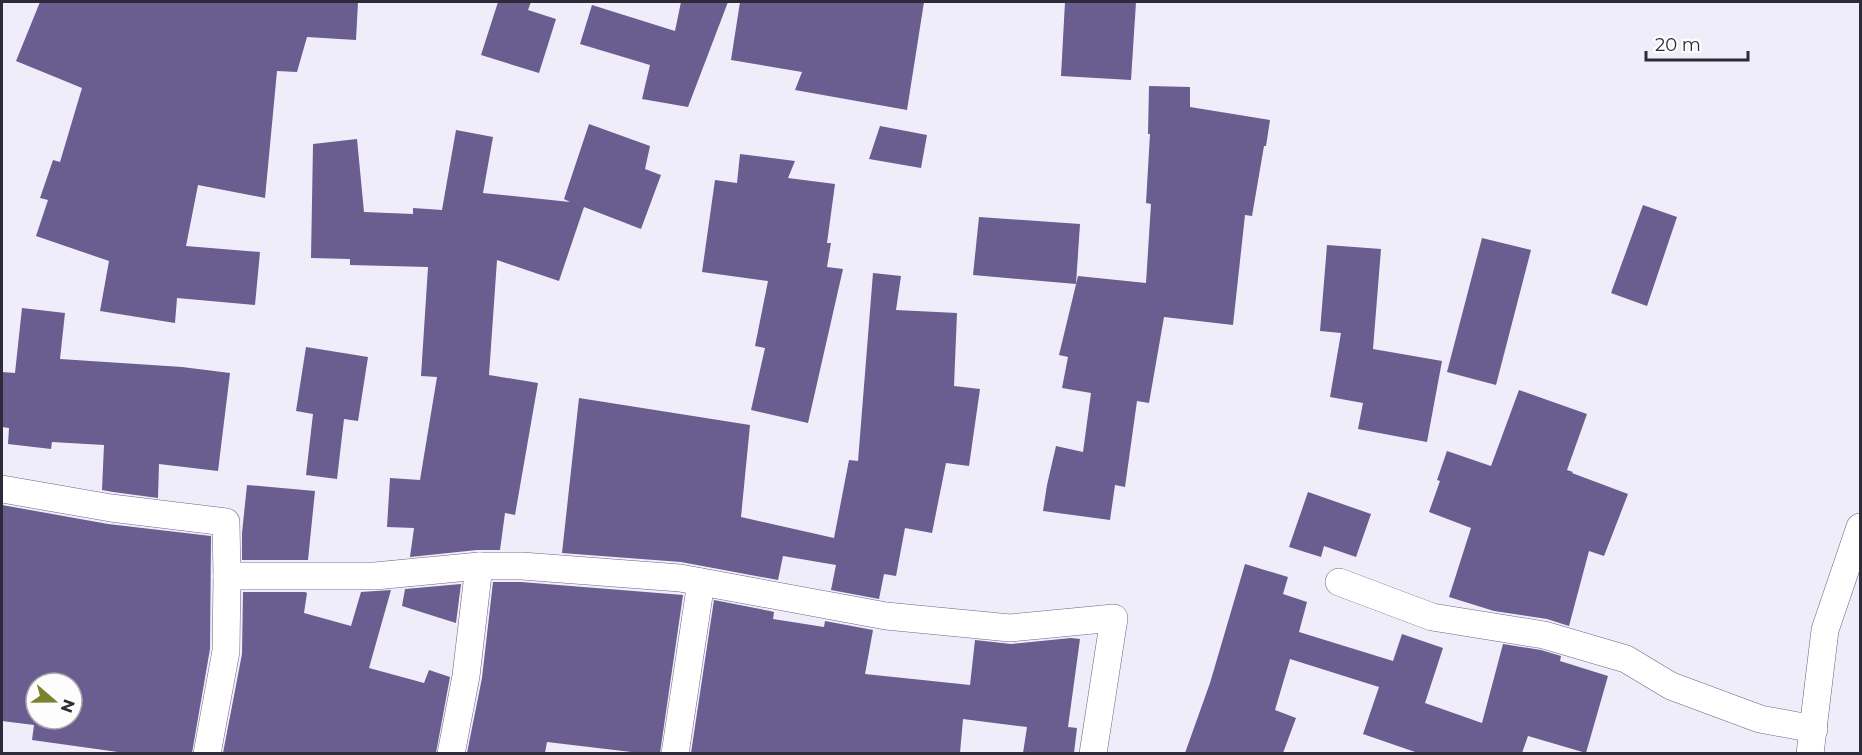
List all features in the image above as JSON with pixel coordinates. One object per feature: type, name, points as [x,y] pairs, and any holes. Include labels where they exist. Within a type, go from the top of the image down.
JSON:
[{"type":"street","points":[[2,489],[111,508],[226,522],[226,651],[207,753]]},
{"type":"street","points":[[1339,582],[1432,617],[1544,635],[1626,659],[1671,686],[1812,741],[1825,630],[1860,527]]},
{"type":"street","points":[[227,576],[375,576],[479,566],[534,567],[680,578],[886,616],[1010,628],[1114,618],[1093,753]]},
{"type":"street","points":[[451,753],[466,676],[479,566]]},
{"type":"street","points":[[675,753],[701,582]]},
{"type":"building","points":[[40,2],[358,2],[356,40],[307,37],[297,72],[277,71],[265,198],[198,185],[186,246],[260,252],[255,305],[177,298],[175,323],[100,311],[109,261],[36,236],[48,200],[40,198],[53,160],[60,162],[82,88],[16,61]]},
{"type":"building","points":[[498,2],[531,2],[528,10],[556,19],[539,73],[481,55]]},
{"type":"building","points":[[681,2],[728,2],[688,107],[642,99],[650,65],[580,44],[592,5],[675,31]]},
{"type":"building","points":[[740,2],[924,2],[907,110],[795,90],[802,72],[731,60]]},
{"type":"building","points":[[1065,2],[1136,2],[1131,80],[1061,76]]},
{"type":"building","points":[[1149,86],[1190,87],[1190,107],[1270,120],[1252,216],[1245,215],[1233,325],[1164,317],[1149,403],[1137,401],[1125,487],[1115,485],[1110,520],[1043,511],[1056,446],[1083,452],[1091,393],[1062,388],[1068,357],[1059,355],[1078,276],[1146,283],[1151,204],[1146,203],[1150,134],[1148,134]]},
{"type":"building","points":[[589,124],[650,146],[645,169],[661,175],[641,229],[584,207],[559,281],[497,260],[489,375],[538,383],[515,515],[505,513],[500,550],[410,557],[414,528],[387,527],[390,478],[420,480],[437,377],[421,376],[428,267],[350,265],[350,259],[311,258],[313,144],[357,139],[364,212],[413,214],[413,208],[442,210],[456,130],[493,137],[483,193],[570,202],[564,199]]},
{"type":"building","points":[[880,126],[927,135],[921,168],[869,159]]},
{"type":"building","points":[[740,154],[795,161],[788,178],[835,184],[827,243],[831,243],[827,267],[843,269],[808,423],[751,410],[765,348],[755,346],[768,281],[702,272],[715,180],[737,183]]},
{"type":"building","points":[[1643,205],[1677,217],[1647,306],[1611,293]]},
{"type":"building","points":[[979,217],[1080,224],[1076,284],[973,275]]},
{"type":"building","points":[[1482,238],[1531,250],[1496,385],[1447,372]]},
{"type":"building","points":[[1327,245],[1381,249],[1373,349],[1442,361],[1427,442],[1358,429],[1363,403],[1330,397],[1341,333],[1320,331]]},
{"type":"building","points":[[873,273],[901,276],[896,310],[957,313],[954,386],[980,389],[969,466],[946,463],[932,533],[905,528],[896,576],[884,574],[879,599],[831,590],[836,565],[783,556],[778,580],[681,562],[562,553],[579,398],[750,425],[741,517],[834,538],[849,460],[858,461]]},
{"type":"building","points":[[22,308],[65,313],[60,359],[182,367],[230,373],[218,471],[159,464],[158,498],[102,490],[104,445],[52,442],[51,449],[8,444],[9,428],[2,427],[2,372],[15,373]]},
{"type":"building","points":[[306,347],[368,357],[358,421],[344,419],[337,479],[306,475],[313,414],[296,411]]},
{"type":"building","points":[[1519,390],[1587,414],[1567,470],[1628,494],[1604,556],[1589,551],[1569,626],[1547,619],[1494,611],[1449,597],[1471,528],[1429,512],[1447,451],[1491,466]]},
{"type":"building","points":[[247,485],[315,491],[308,560],[242,560]]},
{"type":"building","points":[[1308,492],[1371,514],[1356,557],[1324,546],[1321,557],[1289,547]]},
{"type":"building","points":[[2,505],[108,524],[211,536],[210,649],[192,753],[125,753],[32,740],[33,731],[84,731],[84,671],[24,671],[24,724],[2,721]]},
{"type":"building","points":[[1245,564],[1288,577],[1283,594],[1307,602],[1299,632],[1393,661],[1402,634],[1443,648],[1425,703],[1482,723],[1503,644],[1541,650],[1561,656],[1560,661],[1608,676],[1586,753],[1528,736],[1522,753],[1418,753],[1363,734],[1379,687],[1290,659],[1275,710],[1296,718],[1283,753],[1185,753],[1210,683]]},
{"type":"building","points":[[493,582],[521,582],[683,595],[660,753],[640,753],[547,742],[545,753],[467,753],[482,678]]},
{"type":"building","points":[[461,584],[456,623],[402,606],[405,589]]},
{"type":"building","points":[[391,590],[369,668],[424,683],[429,670],[450,677],[436,753],[223,753],[242,654],[243,592],[305,592],[307,593],[304,613],[351,626],[361,592]]},
{"type":"building","points":[[714,600],[774,612],[773,619],[824,627],[825,621],[873,630],[865,674],[970,685],[975,640],[1011,644],[1080,639],[1068,727],[1077,728],[1074,753],[1023,753],[1027,727],[963,719],[960,753],[691,753]]}]
